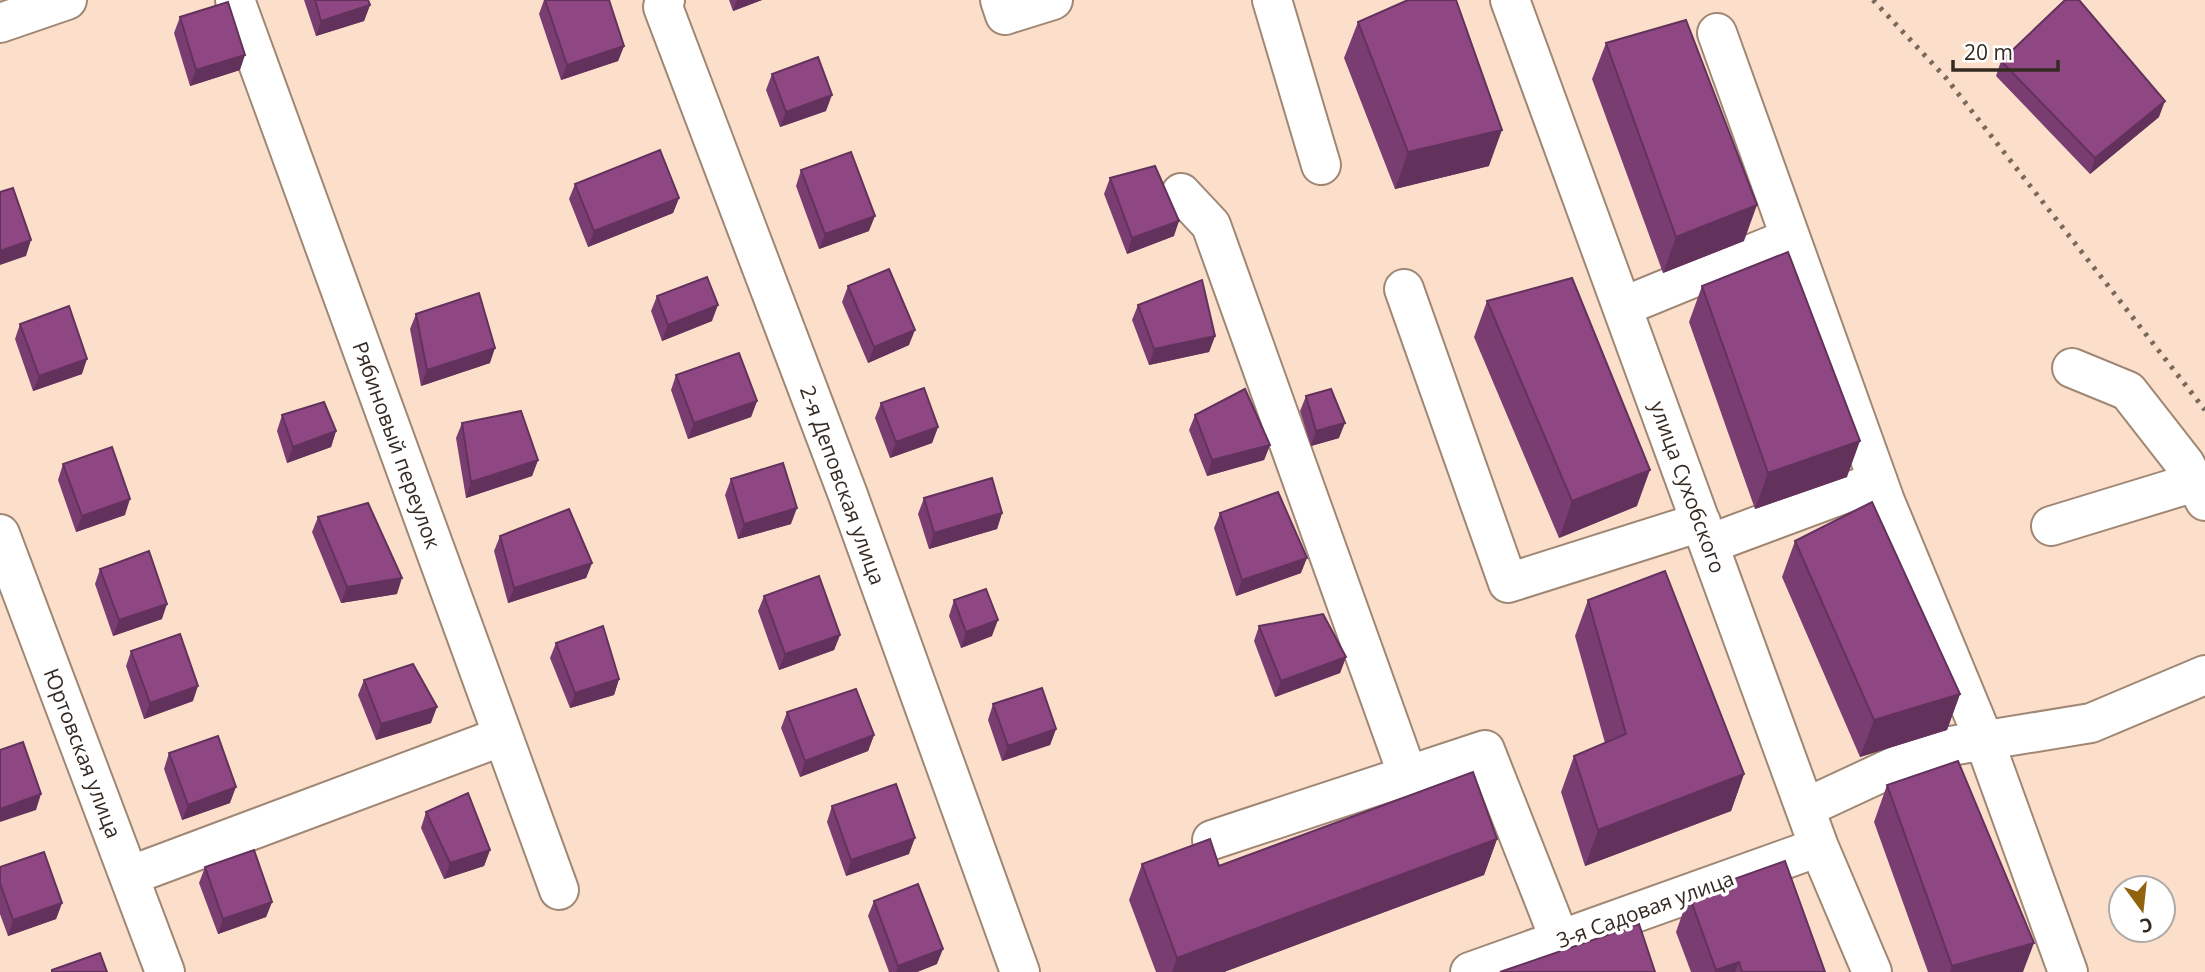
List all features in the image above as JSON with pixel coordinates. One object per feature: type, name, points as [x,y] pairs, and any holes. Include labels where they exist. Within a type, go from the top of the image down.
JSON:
[{"type":"street","points":[[0,23],[67,0]]},
{"type":"street","name":"Рябиновый переулок","points":[[235,0],[559,890]]},
{"type":"street","name":"2-я Деповская улица","points":[[665,0],[663,7],[843,482],[1020,972]]},
{"type":"street","points":[[1000,0],[1005,15],[1053,0]]},
{"type":"street","points":[[1272,0],[1321,165]]},
{"type":"street","name":"улица Сухобского","points":[[1510,0],[1819,846],[1872,972]]},
{"type":"street","points":[[1717,33],[1878,481],[1984,740],[2068,972]]},
{"type":"street","points":[[1181,193],[1211,225],[1408,776]]},
{"type":"street","points":[[1622,307],[1790,238]]},
{"type":"street","points":[[1404,289],[1508,583],[1705,533],[1878,481]]},
{"type":"street","points":[[2050,526],[2200,492],[2185,464],[2128,391],[2072,368]]},
{"type":"street","name":"Юртовская улица","points":[[0,534],[165,972]]},
{"type":"street","points":[[1805,808],[1932,749],[2091,723],[2205,675]]},
{"type":"street","points":[[129,876],[503,736]]},
{"type":"street","points":[[1212,840],[1485,750],[1560,940]]},
{"type":"street","name":"3-я Садовая улица","points":[[1470,972],[1560,940],[1641,931],[1819,846]]},
{"type":"building","points":[[315,0],[368,0],[370,5],[321,21]]},
{"type":"building","points":[[545,0],[609,0],[624,46],[567,65]]},
{"type":"building","points":[[1408,0],[1456,0],[1502,130],[1408,152],[1358,22]]},
{"type":"building","points":[[2065,0],[2079,0],[2165,101],[2095,158],[2001,61]]},
{"type":"building","points":[[228,2],[245,55],[196,70],[180,17]]},
{"type":"building","points":[[1686,20],[1757,205],[1676,237],[1606,43]]},
{"type":"building","points":[[818,57],[832,95],[786,112],[772,74]]},
{"type":"building","points":[[660,150],[679,198],[594,231],[575,184]]},
{"type":"building","points":[[851,152],[875,216],[825,234],[801,170]]},
{"type":"building","points":[[1155,166],[1179,221],[1132,238],[1110,178]]},
{"type":"building","points":[[13,188],[31,240],[0,251],[0,192]]},
{"type":"building","points":[[1788,252],[1860,441],[1768,473],[1702,286]]},
{"type":"building","points":[[889,269],[915,330],[874,347],[848,286]]},
{"type":"building","points":[[707,277],[718,305],[668,325],[657,296]]},
{"type":"building","points":[[1572,278],[1650,470],[1572,501],[1487,301]]},
{"type":"building","points":[[1202,280],[1215,336],[1154,349],[1138,305]]},
{"type":"building","points":[[479,293],[495,348],[427,370],[416,314]]},
{"type":"building","points":[[69,306],[87,359],[39,376],[20,324]]},
{"type":"building","points":[[739,353],[757,401],[694,423],[676,375]]},
{"type":"building","points":[[924,388],[938,427],[896,442],[881,403]]},
{"type":"building","points":[[1245,389],[1270,445],[1212,460],[1195,415]]},
{"type":"building","points":[[1331,389],[1345,423],[1316,431],[1306,396]]},
{"type":"building","points":[[324,402],[336,431],[293,447],[282,415]]},
{"type":"building","points":[[521,411],[538,460],[471,482],[462,423]]},
{"type":"building","points":[[112,447],[130,499],[82,516],[63,464]]},
{"type":"building","points":[[783,463],[797,508],[744,524],[731,479]]},
{"type":"building","points":[[992,478],[1002,513],[934,533],[924,498]]},
{"type":"building","points":[[1278,492],[1307,558],[1242,580],[1220,513]]},
{"type":"building","points":[[1872,502],[1960,694],[1874,720],[1795,541]]},
{"type":"building","points":[[368,503],[402,578],[347,587],[318,517]]},
{"type":"building","points":[[569,509],[592,563],[514,588],[500,536]]},
{"type":"building","points":[[149,551],[167,604],[119,620],[100,569]]},
{"type":"building","points":[[1665,571],[1744,774],[1598,830],[1574,756],[1626,734],[1588,600]]},
{"type":"building","points":[[819,576],[840,635],[785,654],[764,596]]},
{"type":"building","points":[[986,589],[998,620],[966,632],[954,600]]},
{"type":"building","points":[[1323,614],[1346,657],[1281,681],[1259,626]]},
{"type":"building","points":[[603,626],[619,679],[575,693],[556,643]]},
{"type":"building","points":[[180,634],[198,686],[150,703],[131,651]]},
{"type":"building","points":[[413,664],[437,707],[381,724],[364,680]]},
{"type":"building","points":[[1042,688],[1056,729],[1008,746],[993,704]]},
{"type":"building","points":[[856,689],[874,735],[805,761],[787,712]]},
{"type":"building","points":[[218,736],[236,787],[188,805],[169,753]]},
{"type":"building","points":[[23,742],[41,794],[0,809],[0,750]]},
{"type":"building","points":[[1958,761],[2034,943],[1952,966],[1887,785]]},
{"type":"building","points":[[1473,772],[1497,839],[1177,958],[1142,864],[1210,839],[1219,866]]},
{"type":"building","points":[[896,784],[915,838],[851,860],[832,806]]},
{"type":"building","points":[[468,793],[490,850],[450,863],[426,812]]},
{"type":"building","points":[[254,850],[272,902],[223,919],[205,867]]},
{"type":"building","points":[[44,852],[62,903],[13,920],[0,883],[0,867]]},
{"type":"building","points":[[1785,861],[1825,972],[1742,972],[1739,962],[1716,970],[1689,895]]},
{"type":"building","points":[[918,884],[943,949],[898,966],[874,901]]},
{"type":"building","points":[[1639,924],[1655,972],[1500,972]]},
{"type":"building","points":[[100,953],[107,972],[52,972],[52,970]]},
{"type":"railway","points":[[1873,0],[1946,78],[2205,410]]}]
